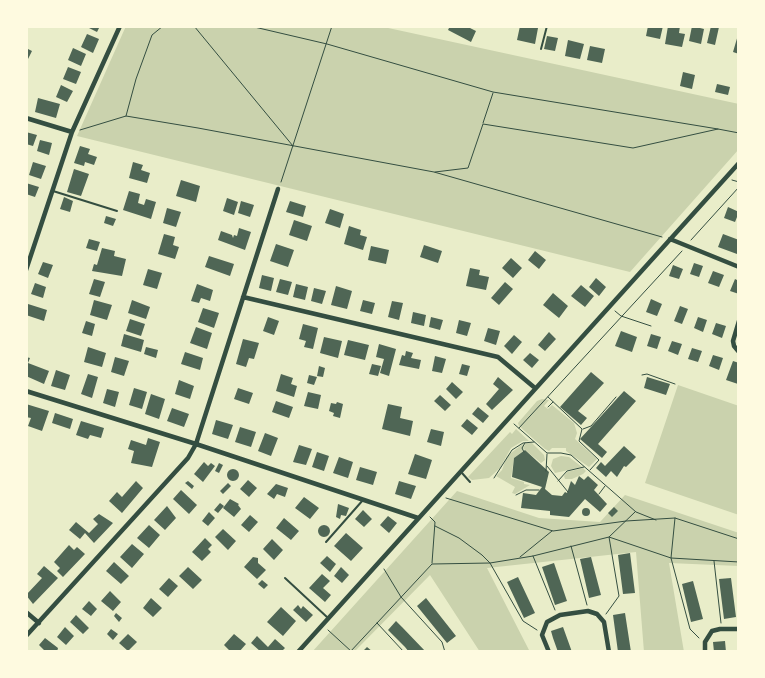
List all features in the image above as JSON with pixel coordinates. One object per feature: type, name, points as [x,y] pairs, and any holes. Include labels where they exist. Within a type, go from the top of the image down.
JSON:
[{"type":"street","points":[[26,270],[72,132],[120,26]]},
{"type":"street","points":[[26,118],[72,132]]},
{"type":"street","points":[[298,652],[739,163]]},
{"type":"street","points":[[26,636],[188,458],[196,444],[278,189]]},
{"type":"street","points":[[670,239],[739,267]]},
{"type":"street","points":[[243,297],[498,357],[535,388]]},
{"type":"street","points":[[739,321],[733,341],[734,346],[739,352]]},
{"type":"street","points":[[26,391],[196,444],[418,518]]},
{"type":"street","points":[[549,652],[542,632],[546,622],[557,616],[588,611],[602,619],[609,652]]},
{"type":"street","points":[[26,612],[39,623]]},
{"type":"street","points":[[705,652],[704,644],[712,631],[739,629]]},
{"type":"lane","points":[[541,49],[547,26]]},
{"type":"lane","points":[[53,191],[117,211]]},
{"type":"lane","points":[[460,472],[470,482]]},
{"type":"lane","points":[[326,542],[363,500]]},
{"type":"lane","points":[[285,578],[328,618]]},
{"type":"path","points":[[126,116],[152,35],[163,26]]},
{"type":"path","points":[[194,26],[294,147]]},
{"type":"path","points":[[250,26],[327,44],[493,92],[739,133]]},
{"type":"path","points":[[278,189],[294,147],[332,26]]},
{"type":"path","points":[[434,172],[468,168],[493,92]]},
{"type":"path","points":[[72,132],[126,116],[434,172],[670,239]]},
{"type":"path","points":[[483,124],[633,148],[718,129]]},
{"type":"path","points":[[519,428],[739,187]]},
{"type":"path","points":[[610,306],[621,316],[651,326]]},
{"type":"path","points":[[642,375],[646,374],[675,384]]},
{"type":"path","points":[[548,396],[582,429]]},
{"type":"path","points":[[582,429],[590,426],[616,396]]},
{"type":"path","points":[[548,407],[553,402]]},
{"type":"path","points":[[508,418],[547,453],[561,452],[571,455],[636,512],[656,520]]},
{"type":"path","points":[[582,429],[578,441],[599,460],[589,471]]},
{"type":"path","points":[[494,478],[512,450],[526,442],[534,442]]},
{"type":"path","points":[[524,452],[522,448],[526,442]]},
{"type":"path","points":[[546,471],[548,466],[547,453]]},
{"type":"path","points":[[548,466],[558,482],[568,492]]},
{"type":"path","points":[[558,482],[563,473],[584,466]]},
{"type":"path","points":[[598,494],[606,485]]},
{"type":"path","points":[[516,495],[526,490],[539,490]]},
{"type":"path","points":[[438,496],[553,531],[626,521],[675,518],[739,539]]},
{"type":"path","points":[[609,537],[636,512]]},
{"type":"path","points":[[675,518],[670,558],[690,629],[704,644]]},
{"type":"path","points":[[322,625],[351,651],[432,564],[435,522]]},
{"type":"path","points":[[435,526],[473,547],[490,563],[523,621],[542,632]]},
{"type":"path","points":[[519,558],[553,531]]},
{"type":"path","points":[[602,619],[619,596],[609,537]]},
{"type":"path","points":[[432,564],[490,563],[533,556],[609,537],[670,558],[739,562]]},
{"type":"path","points":[[571,545],[588,611]]},
{"type":"path","points":[[533,556],[557,616]]},
{"type":"path","points":[[714,560],[721,629]]},
{"type":"path","points":[[379,561],[401,596],[442,642],[445,652]]},
{"type":"path","points":[[377,623],[404,652]]},
{"type":"green space","points":[[126,26],[379,26],[739,104],[739,149],[630,272],[77,136]]},
{"type":"green space","points":[[678,385],[739,406],[739,515],[645,483]]},
{"type":"green space","points":[[542,399],[549,400],[544,406],[548,409],[552,405],[574,423],[577,433],[575,439],[597,459],[589,467],[566,451],[566,448],[552,448],[549,451],[545,449],[519,426],[518,423],[537,401]]},
{"type":"green space","points":[[516,429],[529,441],[523,441],[511,448],[500,468],[489,478],[472,480],[468,477],[510,432],[512,434]]},
{"type":"green space","points":[[524,443],[523,451],[514,458],[511,478],[530,485],[515,494],[512,493],[515,487],[496,476],[502,470],[507,456]]},
{"type":"green space","points":[[526,443],[532,443],[544,455],[545,460],[541,463],[525,450],[523,448]]},
{"type":"green space","points":[[561,456],[569,457],[582,467],[555,473],[551,466],[553,459]]},
{"type":"green space","points":[[583,468],[586,471],[583,474],[572,479],[565,479],[564,476],[567,472]]},
{"type":"green space","points":[[457,491],[539,518],[600,522],[625,495],[739,533],[739,566],[669,563],[684,652],[644,652],[636,552],[487,568],[530,652],[480,652],[430,575],[354,652],[312,652]]},
{"type":"building","points":[[85,26],[100,26],[97,32]]},
{"type":"building","points":[[450,26],[466,26],[476,31],[471,42],[448,30]]},
{"type":"building","points":[[520,26],[538,28],[535,44],[517,40]]},
{"type":"building","points":[[648,26],[663,26],[660,39],[646,36]]},
{"type":"building","points":[[668,26],[680,26],[679,33],[685,34],[682,47],[665,44]]},
{"type":"building","points":[[692,26],[704,29],[701,44],[689,41]]},
{"type":"building","points":[[711,26],[719,27],[715,45],[707,43]]},
{"type":"building","points":[[87,34],[99,39],[93,53],[81,47]]},
{"type":"building","points":[[739,35],[739,54],[733,52]]},
{"type":"building","points":[[547,36],[558,38],[555,51],[544,49]]},
{"type":"building","points":[[568,40],[584,44],[580,59],[565,56]]},
{"type":"building","points":[[590,46],[605,49],[602,63],[587,60]]},
{"type":"building","points":[[26,48],[32,51],[26,63]]},
{"type":"building","points":[[73,48],[86,54],[81,66],[68,60]]},
{"type":"building","points":[[68,67],[81,72],[76,84],[63,79]]},
{"type":"building","points":[[683,72],[695,75],[692,89],[680,86]]},
{"type":"building","points":[[717,84],[730,87],[728,95],[715,92]]},
{"type":"building","points":[[61,85],[73,91],[67,102],[56,97]]},
{"type":"building","points":[[38,98],[60,104],[56,118],[35,112]]},
{"type":"building","points":[[26,132],[37,135],[33,146],[26,144]]},
{"type":"building","points":[[40,140],[52,143],[49,155],[37,151]]},
{"type":"building","points":[[80,146],[90,149],[88,154],[97,157],[94,165],[85,162],[84,166],[74,163]]},
{"type":"building","points":[[33,162],[46,166],[41,179],[29,175]]},
{"type":"building","points":[[133,162],[143,165],[141,170],[150,173],[147,183],[129,178]]},
{"type":"building","points":[[74,169],[89,174],[81,196],[67,192]]},
{"type":"building","points":[[181,180],[200,186],[196,202],[176,196]]},
{"type":"building","points":[[26,183],[39,187],[35,197],[26,194]]},
{"type":"building","points":[[129,191],[140,194],[138,203],[144,205],[146,199],[156,202],[151,219],[123,210]]},
{"type":"building","points":[[64,197],[73,201],[70,212],[60,209]]},
{"type":"building","points":[[227,198],[238,202],[234,215],[223,211]]},
{"type":"building","points":[[241,201],[254,205],[250,217],[238,213]]},
{"type":"building","points":[[290,201],[306,206],[303,217],[286,212]]},
{"type":"building","points":[[728,207],[739,212],[735,222],[724,218]]},
{"type":"building","points":[[167,208],[181,212],[176,227],[163,223]]},
{"type":"building","points":[[330,209],[344,214],[340,228],[325,223]]},
{"type":"building","points":[[106,216],[116,219],[113,226],[104,223]]},
{"type":"building","points":[[294,220],[312,226],[307,241],[289,235]]},
{"type":"building","points":[[349,226],[361,230],[360,235],[367,237],[363,250],[344,244]]},
{"type":"building","points":[[239,228],[251,232],[245,250],[218,240],[221,231],[232,235],[233,238],[234,235],[237,236]]},
{"type":"building","points":[[164,234],[175,237],[173,245],[179,247],[175,259],[158,254]]},
{"type":"building","points":[[723,234],[739,240],[737,254],[718,247]]},
{"type":"building","points":[[89,239],[100,242],[97,251],[86,248]]},
{"type":"building","points":[[276,244],[294,250],[288,267],[270,261]]},
{"type":"building","points":[[424,245],[442,251],[438,263],[420,257]]},
{"type":"building","points":[[371,246],[389,250],[386,264],[368,260]]},
{"type":"building","points":[[102,248],[115,251],[114,256],[126,259],[122,276],[92,271],[94,264],[97,265]]},
{"type":"building","points":[[535,251],[546,260],[539,269],[528,260]]},
{"type":"building","points":[[209,256],[234,264],[230,276],[205,267]]},
{"type":"building","points":[[511,258],[522,268],[513,278],[502,268]]},
{"type":"building","points":[[43,262],[53,265],[48,278],[38,274]]},
{"type":"building","points":[[694,263],[703,266],[699,277],[690,274]]},
{"type":"building","points":[[673,265],[683,269],[679,279],[669,276]]},
{"type":"building","points":[[470,268],[480,270],[479,275],[489,277],[486,290],[466,286]]},
{"type":"building","points":[[148,269],[162,273],[157,289],[143,285]]},
{"type":"building","points":[[713,271],[724,275],[719,287],[708,283]]},
{"type":"building","points":[[262,275],[274,278],[271,291],[259,288]]},
{"type":"building","points":[[596,278],[606,287],[599,296],[589,287]]},
{"type":"building","points":[[94,279],[105,282],[100,297],[89,294]]},
{"type":"building","points":[[280,279],[292,282],[288,295],[276,292]]},
{"type":"building","points":[[735,279],[739,281],[739,294],[730,291]]},
{"type":"building","points":[[505,282],[513,289],[499,305],[491,298]]},
{"type":"building","points":[[35,283],[46,287],[43,298],[31,294]]},
{"type":"building","points":[[197,284],[213,290],[210,301],[201,298],[199,303],[191,301]]},
{"type":"building","points":[[296,284],[308,287],[305,300],[293,297]]},
{"type":"building","points":[[581,285],[594,296],[585,307],[571,296]]},
{"type":"building","points":[[336,286],[352,291],[347,309],[331,305]]},
{"type":"building","points":[[314,288],[326,291],[322,304],[311,301]]},
{"type":"building","points":[[553,293],[568,306],[559,318],[543,305]]},
{"type":"building","points":[[651,299],[662,304],[657,316],[646,312]]},
{"type":"building","points":[[94,300],[112,305],[107,320],[90,315]]},
{"type":"building","points":[[132,300],[150,307],[146,319],[128,313]]},
{"type":"building","points":[[363,300],[375,303],[372,314],[360,311]]},
{"type":"building","points":[[392,301],[403,303],[399,320],[388,317]]},
{"type":"building","points":[[28,304],[47,310],[44,321],[26,315]]},
{"type":"building","points":[[680,306],[688,309],[682,324],[674,321]]},
{"type":"building","points":[[203,308],[219,313],[214,328],[198,322]]},
{"type":"building","points":[[413,312],[426,315],[424,326],[411,323]]},
{"type":"building","points":[[268,317],[279,321],[274,335],[263,331]]},
{"type":"building","points":[[431,317],[443,320],[440,330],[429,327]]},
{"type":"building","points":[[698,317],[707,320],[703,332],[694,328]]},
{"type":"building","points":[[130,319],[145,324],[141,336],[126,331]]},
{"type":"building","points":[[459,320],[471,323],[467,336],[456,333]]},
{"type":"building","points":[[86,321],[95,324],[92,336],[82,333]]},
{"type":"building","points":[[716,323],[726,326],[722,338],[712,334]]},
{"type":"building","points":[[303,324],[318,328],[313,349],[304,347],[306,341],[299,339]]},
{"type":"building","points":[[196,327],[212,333],[207,349],[190,343]]},
{"type":"building","points":[[488,328],[500,331],[496,345],[484,341]]},
{"type":"building","points":[[621,331],[637,337],[632,352],[615,346]]},
{"type":"building","points":[[549,332],[556,339],[545,351],[538,345]]},
{"type":"building","points":[[124,334],[144,340],[141,352],[121,346]]},
{"type":"building","points":[[651,334],[661,337],[657,349],[647,346]]},
{"type":"building","points":[[514,335],[522,342],[512,354],[504,346]]},
{"type":"building","points":[[324,337],[342,341],[338,358],[320,353]]},
{"type":"building","points":[[243,339],[259,343],[254,359],[249,358],[246,367],[236,364]]},
{"type":"building","points":[[348,340],[369,345],[365,360],[344,355]]},
{"type":"building","points":[[672,341],[682,344],[678,355],[668,351]]},
{"type":"building","points":[[379,344],[396,349],[389,376],[380,373],[384,359],[376,357]]},
{"type":"building","points":[[88,347],[106,353],[102,367],[84,362]]},
{"type":"building","points":[[146,347],[158,350],[156,358],[144,354]]},
{"type":"building","points":[[692,348],[702,351],[698,362],[688,359]]},
{"type":"building","points":[[406,351],[413,353],[411,358],[421,360],[419,369],[399,365],[402,355],[405,356]]},
{"type":"building","points":[[185,352],[203,358],[200,370],[181,364]]},
{"type":"building","points":[[530,353],[539,360],[532,368],[523,360]]},
{"type":"building","points":[[713,355],[723,358],[719,370],[709,366]]},
{"type":"building","points":[[435,356],[446,359],[442,373],[432,371]]},
{"type":"building","points":[[26,357],[30,358],[28,363],[49,371],[44,384],[26,376]]},
{"type":"building","points":[[115,357],[129,361],[124,376],[111,372]]},
{"type":"building","points":[[733,361],[739,363],[738,384],[726,380]]},
{"type":"building","points":[[372,364],[381,366],[378,376],[369,374]]},
{"type":"building","points":[[462,364],[470,366],[467,376],[459,374]]},
{"type":"building","points":[[319,366],[325,368],[323,377],[317,376]]},
{"type":"building","points":[[56,370],[70,375],[65,390],[51,386]]},
{"type":"building","points":[[591,372],[604,383],[578,411],[587,418],[581,425],[560,407]]},
{"type":"building","points":[[88,374],[98,377],[92,398],[81,394]]},
{"type":"building","points":[[281,374],[293,378],[291,384],[297,386],[294,397],[276,391]]},
{"type":"building","points":[[309,375],[317,377],[314,385],[307,383]]},
{"type":"building","points":[[498,377],[513,390],[492,410],[486,404],[499,389],[493,384]]},
{"type":"building","points":[[647,377],[670,384],[666,395],[644,388]]},
{"type":"building","points":[[179,380],[194,386],[190,399],[175,394]]},
{"type":"building","points":[[452,382],[463,392],[456,399],[446,389]]},
{"type":"building","points":[[134,388],[147,392],[142,409],[129,405]]},
{"type":"building","points":[[238,388],[253,393],[249,404],[234,399]]},
{"type":"building","points":[[107,389],[119,392],[115,407],[103,403]]},
{"type":"building","points":[[624,391],[636,401],[598,444],[607,452],[602,458],[580,439]]},
{"type":"building","points":[[308,392],[321,395],[318,409],[304,406]]},
{"type":"building","points":[[151,394],[165,399],[159,419],[145,414]]},
{"type":"building","points":[[440,395],[451,405],[445,411],[434,401]]},
{"type":"building","points":[[276,401],[293,407],[289,418],[272,412]]},
{"type":"building","points":[[337,402],[343,404],[340,418],[333,416],[334,413],[329,411],[331,403],[336,404]]},
{"type":"building","points":[[26,404],[49,411],[42,431],[28,426],[31,418],[26,417]]},
{"type":"building","points":[[388,404],[402,407],[400,418],[413,421],[410,436],[382,429]]},
{"type":"building","points":[[478,407],[489,416],[483,423],[472,414]]},
{"type":"building","points":[[172,408],[189,414],[184,427],[167,421]]},
{"type":"building","points":[[55,413],[73,419],[70,429],[52,423]]},
{"type":"building","points":[[467,419],[478,428],[472,435],[461,426]]},
{"type":"building","points":[[216,420],[233,425],[228,439],[212,434]]},
{"type":"building","points":[[81,421],[104,428],[101,438],[90,435],[88,439],[76,435]]},
{"type":"building","points":[[240,427],[256,432],[251,447],[235,442]]},
{"type":"building","points":[[431,429],[444,432],[441,446],[427,442]]},
{"type":"building","points":[[265,433],[278,438],[271,456],[258,451]]},
{"type":"building","points":[[148,438],[160,442],[152,467],[131,463],[134,451],[128,449],[131,440],[146,445]]},
{"type":"building","points":[[299,445],[312,449],[306,465],[293,462]]},
{"type":"building","points":[[624,446],[636,457],[626,467],[624,466],[617,477],[611,471],[606,477],[596,468],[601,462],[605,466]]},
{"type":"building","points":[[525,450],[549,472],[545,489],[552,495],[562,496],[565,492],[567,493],[571,481],[575,485],[579,476],[584,480],[588,476],[598,485],[594,490],[607,504],[600,512],[585,499],[569,517],[550,515],[550,511],[521,508],[523,493],[536,495],[542,487],[512,477],[514,458]]},
{"type":"building","points":[[317,452],[329,456],[324,471],[312,467]]},
{"type":"building","points":[[415,454],[432,460],[426,479],[408,474]]},
{"type":"building","points":[[339,457],[353,462],[348,478],[333,473]]},
{"type":"building","points":[[204,462],[208,466],[211,463],[215,466],[203,482],[194,474]]},
{"type":"building","points":[[219,463],[223,465],[219,473],[215,471]]},
{"type":"building","points":[[360,467],[377,472],[373,485],[356,480]]},
{"type":"building","points":[[231,469],[235,469],[239,475],[235,481],[231,481],[227,477],[227,473]]},
{"type":"building","points":[[248,480],[257,488],[249,497],[240,489]]},
{"type":"building","points":[[136,481],[143,488],[122,513],[109,501],[117,492],[122,497]]},
{"type":"building","points":[[188,481],[194,486],[192,489],[185,483]]},
{"type":"building","points":[[399,481],[416,486],[411,499],[395,494]]},
{"type":"building","points":[[228,483],[231,486],[223,494],[220,491]]},
{"type":"building","points":[[276,484],[288,488],[285,497],[277,494],[274,499],[267,494]]},
{"type":"building","points":[[181,490],[197,505],[189,514],[173,499]]},
{"type":"building","points":[[304,497],[319,508],[310,519],[295,508]]},
{"type":"building","points":[[230,499],[239,504],[241,509],[234,517],[223,508]]},
{"type":"building","points":[[220,503],[224,506],[218,513],[214,510]]},
{"type":"building","points":[[338,504],[349,508],[346,516],[341,515],[340,519],[336,517]]},
{"type":"building","points":[[167,506],[176,518],[165,530],[154,520]]},
{"type":"building","points":[[614,507],[618,511],[612,517],[608,513]]},
{"type":"building","points":[[586,508],[590,512],[586,516],[582,512]]},
{"type":"building","points":[[363,510],[372,519],[364,527],[355,519]]},
{"type":"building","points":[[209,512],[215,518],[208,526],[202,521]]},
{"type":"building","points":[[99,514],[113,523],[94,543],[85,533],[80,539],[69,530],[76,522],[89,533],[98,524],[93,519]]},
{"type":"building","points":[[250,515],[258,522],[249,532],[241,525]]},
{"type":"building","points":[[388,516],[397,523],[389,533],[380,525]]},
{"type":"building","points":[[284,518],[299,531],[291,540],[276,528]]},
{"type":"building","points":[[149,525],[160,535],[149,548],[137,538]]},
{"type":"building","points":[[326,525],[329,526],[329,536],[322,537],[319,536],[318,529],[319,526]]},
{"type":"building","points":[[223,529],[236,541],[228,550],[215,537]]},
{"type":"building","points":[[346,533],[363,548],[351,561],[334,546]]},
{"type":"building","points":[[205,538],[212,545],[208,549],[211,552],[202,561],[192,552]]},
{"type":"building","points":[[272,539],[283,550],[274,560],[263,549]]},
{"type":"building","points":[[132,544],[144,554],[132,568],[120,557]]},
{"type":"building","points":[[69,545],[74,550],[77,547],[85,554],[63,577],[57,571],[60,568],[54,562]]},
{"type":"building","points":[[630,553],[635,593],[623,594],[618,555]]},
{"type":"building","points":[[327,556],[336,564],[330,572],[320,563]]},
{"type":"building","points":[[253,557],[258,558],[258,563],[266,570],[257,579],[244,567]]},
{"type":"building","points":[[591,557],[601,595],[589,598],[580,559]]},
{"type":"building","points":[[114,562],[129,576],[121,584],[106,571]]},
{"type":"building","points":[[554,563],[567,601],[555,605],[542,567]]},
{"type":"building","points":[[44,566],[58,578],[33,604],[26,595],[42,578],[37,574]]},
{"type":"building","points":[[188,567],[202,580],[193,589],[179,576]]},
{"type":"building","points":[[341,567],[349,575],[342,583],[334,576]]},
{"type":"building","points":[[322,574],[330,581],[323,588],[331,595],[325,602],[309,588]]},
{"type":"building","points":[[518,577],[535,613],[524,618],[507,582]]},
{"type":"building","points":[[169,578],[178,586],[168,597],[159,589]]},
{"type":"building","points":[[731,578],[736,617],[724,619],[719,579]]},
{"type":"building","points":[[262,580],[268,585],[264,589],[258,584]]},
{"type":"building","points":[[693,581],[703,619],[691,622],[682,584]]},
{"type":"building","points":[[110,591],[121,602],[113,611],[101,601]]},
{"type":"building","points":[[151,598],[162,608],[153,617],[143,608]]},
{"type":"building","points":[[426,598],[456,636],[447,643],[417,606]]},
{"type":"building","points":[[89,601],[97,609],[91,616],[82,609]]},
{"type":"building","points":[[298,605],[301,609],[303,606],[313,615],[306,622],[293,610]]},
{"type":"building","points":[[281,607],[296,621],[283,636],[267,622]]},
{"type":"building","points":[[116,613],[122,618],[119,622],[114,616]]},
{"type":"building","points":[[625,613],[631,652],[618,652],[613,615]]},
{"type":"building","points":[[76,615],[89,628],[83,634],[70,622]]},
{"type":"building","points":[[396,621],[426,652],[409,652],[388,630]]},
{"type":"building","points":[[65,627],[74,636],[66,645],[57,637]]},
{"type":"building","points":[[563,627],[572,652],[558,652],[551,631]]},
{"type":"building","points":[[111,629],[118,634],[113,640],[107,634]]},
{"type":"building","points":[[128,634],[137,642],[128,651],[119,643]]},
{"type":"building","points":[[234,634],[246,644],[239,652],[231,652],[224,645]]},
{"type":"building","points":[[257,636],[268,647],[275,639],[285,648],[281,652],[261,652],[251,643]]},
{"type":"building","points":[[45,638],[58,648],[57,652],[42,652],[44,650],[39,645]]},
{"type":"building","points":[[725,641],[726,652],[714,652],[713,642]]},
{"type":"building","points":[[367,647],[373,652],[362,652]]}]
